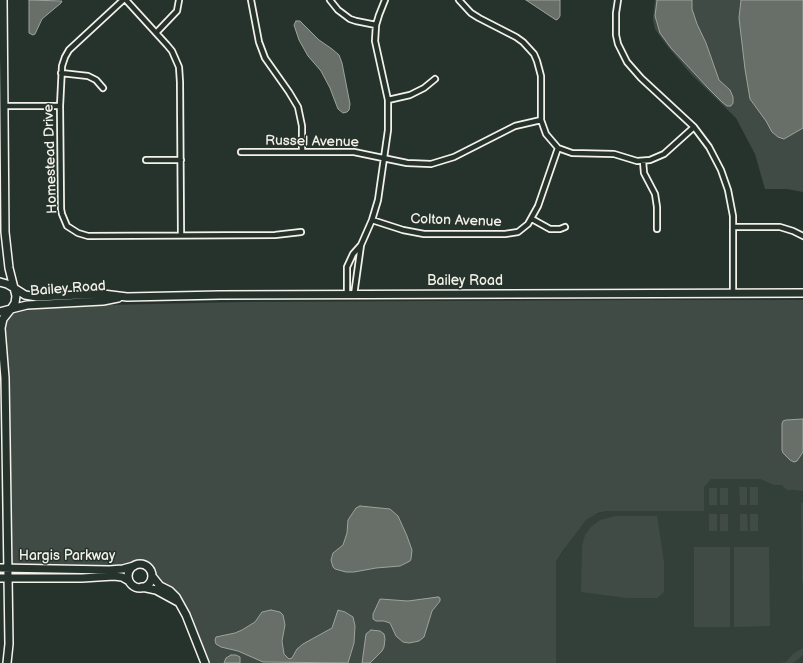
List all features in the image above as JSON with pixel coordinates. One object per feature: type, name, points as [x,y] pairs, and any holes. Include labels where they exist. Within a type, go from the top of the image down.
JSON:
[{"type":"main road","points":[[3,0],[5,232],[9,268],[14,288],[15,300],[11,309],[3,319],[1,328],[5,396],[9,644],[7,663]]},
{"type":"main road","name":"Bailey Road","points":[[0,282],[7,284],[23,294],[31,296],[103,294],[127,297]]},
{"type":"main road","name":"Bailey Road","points":[[0,312],[27,305],[127,297],[803,293]]},
{"type":"main road","points":[[178,602],[156,590],[134,586],[129,581],[129,571],[134,566],[140,564],[145,566],[150,570],[152,576],[160,586],[170,591],[176,597],[186,615],[205,663]]},
{"type":"main road","name":"Hargis Parkway","points":[[0,568],[110,570],[134,566]]},
{"type":"main road","name":"Hargis Parkway","points":[[0,578],[82,578],[114,576],[122,577],[129,581]]},
{"type":"main road","points":[[142,588],[150,582],[152,576]]},
{"type":"street","points":[[124,0],[156,32],[172,51],[179,67],[181,235]]},
{"type":"street","name":"Homestead Drive","points":[[124,0],[69,50],[65,57],[61,73],[60,106],[61,209],[67,226],[78,233],[88,236],[275,235],[301,232]]},
{"type":"street","points":[[156,32],[177,11],[180,0]]},
{"type":"street","points":[[251,0],[259,42],[265,58],[298,107],[302,126],[302,152]]},
{"type":"street","points":[[330,0],[338,10],[350,19],[356,22],[376,25]]},
{"type":"street","points":[[351,295],[362,245],[378,200],[388,130],[388,100],[376,48],[376,25],[385,0]]},
{"type":"street","points":[[459,0],[471,13],[516,37],[534,54],[541,76],[541,120],[546,134],[558,148],[572,153],[614,154],[637,161],[643,161],[660,157],[694,127]]},
{"type":"street","points":[[618,0],[616,13],[616,35],[618,44],[627,62],[641,78],[694,127],[709,147],[721,170],[731,202],[733,227],[733,293]]},
{"type":"street","points":[[61,73],[88,76],[96,80],[103,88]]},
{"type":"street","points":[[388,100],[410,95],[424,88],[435,79]]},
{"type":"street","points":[[4,106],[60,106]]},
{"type":"street","name":"Russel Avenue","points":[[241,152],[354,152],[414,164],[438,162],[454,157],[523,123],[541,120]]},
{"type":"street","name":"Colton Avenue","points":[[372,220],[403,230],[424,234],[511,234],[523,228],[532,218],[538,206],[558,148]]},
{"type":"street","points":[[146,160],[180,160]]},
{"type":"street","points":[[643,161],[644,173],[655,194],[657,207],[657,229]]},
{"type":"street","points":[[532,218],[550,229],[560,229],[565,227]]},
{"type":"street","points":[[733,227],[780,226],[803,236]]},
{"type":"street","points":[[351,295],[347,268],[353,254],[362,245]]},
{"type":"shaded area","points":[[29,0],[62,1],[42,19],[35,34],[33,35],[29,33]]},
{"type":"shaded area","points":[[526,0],[560,0],[560,16],[556,20]]},
{"type":"shaded area","points":[[655,0],[803,0],[803,192],[787,189],[765,189],[755,154],[736,118],[691,74],[655,29],[653,19]]},
{"type":"shaded area","points":[[657,0],[692,0],[692,9],[697,24],[706,43],[719,80],[730,90],[733,97],[733,103],[731,106],[727,106],[708,88],[671,48],[660,33],[655,16]]},
{"type":"shaded area","points":[[741,0],[803,0],[803,128],[784,139],[778,137],[772,132],[750,99],[739,18]]},
{"type":"shaded area","points":[[296,21],[300,21],[319,40],[339,55],[350,104],[347,112],[343,113],[338,109],[330,88],[321,71],[308,56],[299,40],[294,25]]},
{"type":"shaded area","points":[[803,300],[803,491],[787,490],[782,485],[773,485],[760,479],[711,479],[704,487],[704,511],[607,511],[598,513],[586,520],[556,562],[556,663],[205,663],[186,615],[145,566],[140,564],[128,568],[8,569],[1,332],[5,317],[18,310],[107,305],[243,302]]},
{"type":"shaded area","points":[[803,419],[803,452],[797,461],[794,462],[783,453],[782,450],[782,424],[783,421],[786,420]]},
{"type":"shaded area","points":[[711,479],[760,479],[773,485],[782,485],[793,491],[803,491],[803,663],[556,663],[556,562],[582,523],[593,515],[607,511],[704,510],[704,486]]},
{"type":"shaded area","points":[[739,487],[747,487],[747,505],[740,505]]},
{"type":"shaded area","points":[[750,487],[758,487],[758,505],[750,505]]},
{"type":"shaded area","points":[[709,488],[717,488],[717,505],[709,505]]},
{"type":"shaded area","points":[[720,488],[728,488],[728,505],[720,505]]},
{"type":"shaded area","points":[[801,503],[803,503],[803,583],[802,583]]},
{"type":"shaded area","points":[[360,506],[390,509],[398,516],[412,550],[410,561],[400,566],[354,572],[346,572],[333,567],[331,560],[333,553],[343,545],[347,533],[348,520],[356,508]]},
{"type":"shaded area","points":[[709,514],[717,514],[717,531],[709,531]]},
{"type":"shaded area","points":[[720,514],[728,514],[728,531],[720,531]]},
{"type":"shaded area","points":[[740,514],[747,514],[748,531],[740,531]]},
{"type":"shaded area","points":[[750,514],[758,514],[758,531],[750,531]]},
{"type":"shaded area","points":[[616,516],[657,516],[664,562],[664,592],[657,598],[627,598],[581,592],[582,546],[585,535],[591,527],[600,520]]},
{"type":"shaded area","points":[[694,547],[730,547],[730,627],[694,627]]},
{"type":"shaded area","points":[[734,547],[769,547],[770,626],[734,627]]},
{"type":"shaded area","points":[[440,598],[440,601],[432,611],[424,637],[419,641],[409,643],[403,642],[396,636],[390,623],[376,621],[373,619],[373,614],[380,599],[408,601]]},
{"type":"shaded area","points":[[271,610],[280,612],[283,615],[285,625],[282,641],[284,654],[289,659],[292,658],[297,649],[303,644],[332,628],[338,610],[353,617],[355,626],[354,643],[348,663],[263,662],[238,651],[221,647],[216,644],[216,637],[242,630],[255,622],[262,612]]},
{"type":"shaded area","points":[[371,630],[380,631],[384,634],[384,647],[370,663],[362,663],[366,634]]},
{"type":"shaded area","points":[[803,648],[803,655],[793,663],[778,663],[786,662],[793,654]]},
{"type":"shaded area","points":[[231,655],[240,657],[240,663],[224,663],[226,658]]}]
